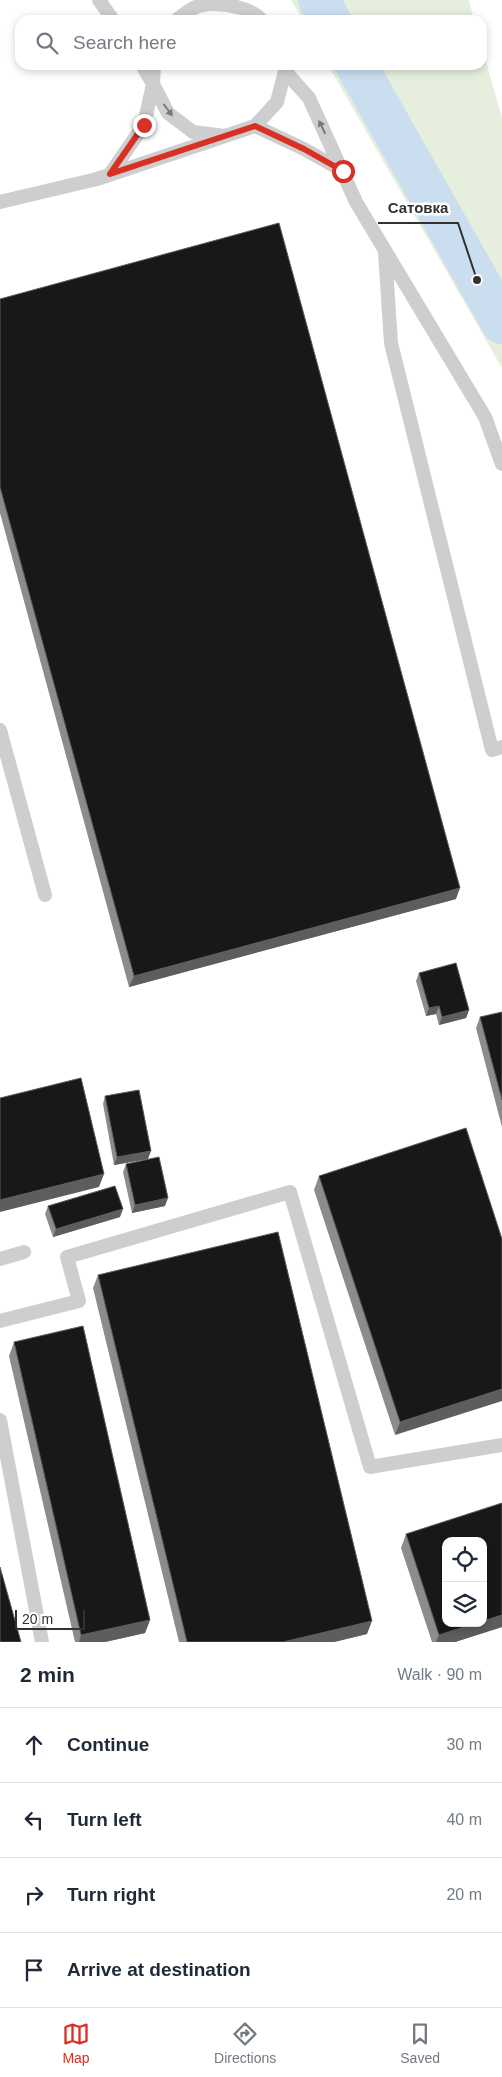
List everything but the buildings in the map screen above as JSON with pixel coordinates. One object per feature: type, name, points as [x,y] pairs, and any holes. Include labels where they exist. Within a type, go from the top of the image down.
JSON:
[{"type":"lane","points":[[99,0],[110,15]]},
{"type":"lane","points":[[184,15],[196,7],[228,4],[256,15]]},
{"type":"lane","points":[[145,70],[168,112],[193,132],[225,136]]},
{"type":"lane","points":[[110,174],[144,125],[153,84],[154,70]]},
{"type":"lane","points":[[0,202],[97,179],[255,126],[277,102],[285,70]]},
{"type":"lane","points":[[287,70],[309,98],[356,202],[485,417],[502,464]]},
{"type":"lane","points":[[255,126],[304,149],[343,171]]},
{"type":"lane","points":[[385,252],[391,343],[492,750],[502,746]]},
{"type":"lane","points":[[0,730],[44,895]]},
{"type":"lane","points":[[0,1321],[79,1301],[67,1257],[290,1192],[370,1467],[502,1445]]},
{"type":"lane","points":[[0,1259],[24,1252]]},
{"type":"lane","points":[[0,1420],[42,1642]]},
{"type":"green space","points":[[291,0],[469,0],[473,15],[300,15]]},
{"type":"green space","points":[[487,65],[502,118],[502,368],[331,70],[487,70]]},
{"type":"waterway","points":[[319,0],[327,15]]},
{"type":"waterway","points":[[359,70],[502,323]]},
{"type":"place","name":"Сатовка","points":[[477,280]]},
{"type":"route","points":[[144,125],[110,174],[255,126],[304,149],[343,171]]}]
